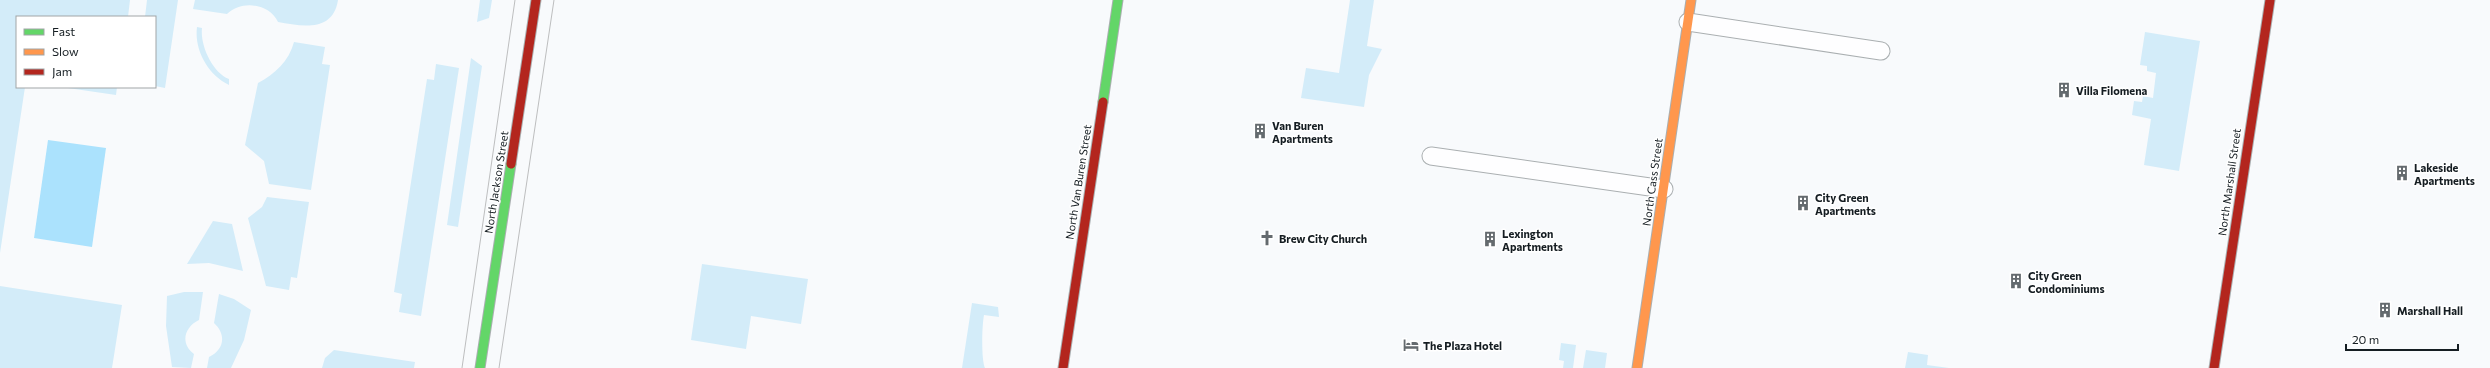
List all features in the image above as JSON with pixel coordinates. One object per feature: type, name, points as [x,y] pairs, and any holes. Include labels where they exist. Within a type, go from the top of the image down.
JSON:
[{"type":"street","name":"North Jackson Street","points":[[480,368],[536,0]]},
{"type":"street","name":"North Van Buren Street","points":[[1063,368],[1118,0]]},
{"type":"street","name":"North Cass Street","points":[[1637,368],[1691,0]]},
{"type":"street","name":"North Marshall Street","points":[[2214,368],[2270,0]]},
{"type":"lane","points":[[1688,22],[1881,51]]},
{"type":"lane","points":[[1431,156],[1664,189]]},
{"type":"shaded area","points":[[0,0],[130,0],[128,16],[16,16],[16,88],[25,88],[0,253]]},
{"type":"shaded area","points":[[147,0],[178,0],[165,88],[156,86],[156,16],[145,16]]},
{"type":"shaded area","points":[[195,0],[338,0],[335,11],[330,18],[323,23],[315,25],[296,25],[278,22],[274,16],[262,7],[247,5],[227,14],[193,9]]},
{"type":"shaded area","points":[[480,0],[492,0],[489,18],[477,22]]},
{"type":"shaded area","points":[[1350,0],[1374,0],[1367,46],[1382,49],[1369,75],[1364,107],[1301,98],[1306,68],[1339,73]]},
{"type":"shaded area","points":[[197,27],[202,28],[203,42],[208,57],[217,70],[229,79],[229,85],[221,81],[204,61],[198,44]]},
{"type":"shaded area","points":[[2145,32],[2200,41],[2179,171],[2144,165],[2151,119],[2132,115],[2134,101],[2142,102],[2143,96],[2153,98],[2156,73],[2147,71],[2147,66],[2140,65]]},
{"type":"shaded area","points":[[294,42],[325,47],[322,64],[330,65],[311,190],[269,184],[264,161],[245,145],[258,83],[276,71],[285,61]]},
{"type":"shaded area","points":[[471,58],[482,66],[458,227],[447,225]]},
{"type":"shaded area","points":[[436,64],[459,68],[421,316],[399,312],[402,294],[394,292],[427,79],[434,80]]},
{"type":"shaded area","points":[[68,88],[117,88],[116,95]]},
{"type":"shaded area","points":[[267,197],[309,202],[297,278],[291,277],[289,290],[266,286],[248,218],[262,207]]},
{"type":"shaded area","points":[[213,221],[232,224],[243,271],[209,263],[187,264]]},
{"type":"shaded area","points":[[702,264],[808,279],[801,324],[751,316],[746,349],[691,340]]},
{"type":"shaded area","points":[[0,286],[122,305],[112,368],[0,368]]},
{"type":"shaded area","points":[[184,292],[203,292],[199,320],[187,331],[185,341],[194,354],[191,368],[172,367],[166,326],[167,296]]},
{"type":"shaded area","points":[[219,294],[234,299],[251,310],[244,340],[231,368],[207,368],[209,357],[218,350],[222,341],[221,332],[214,323]]},
{"type":"shaded area","points":[[972,303],[998,307],[999,317],[984,315],[982,350],[985,368],[962,368]]},
{"type":"shaded area","points":[[1561,343],[1576,345],[1573,368],[1563,368],[1564,361],[1559,360]]},
{"type":"shaded area","points":[[334,350],[415,362],[414,368],[322,368],[325,358]]},
{"type":"shaded area","points":[[1586,350],[1607,353],[1605,368],[1583,368]]},
{"type":"shaded area","points":[[1908,352],[1928,355],[1927,365],[1949,368],[1905,368]]},
{"type":"water","points":[[48,140],[106,148],[92,247],[34,238]]},
{"type":"tram line","points":[[462,368],[515,0]]},
{"type":"tram line","points":[[499,368],[554,0]]},
{"type":"traffic: fast","points":[[1103,102],[1118,0]]},
{"type":"traffic: fast","points":[[480,368],[511,164]]},
{"type":"traffic: slow","points":[[1637,368],[1691,0]]},
{"type":"traffic: jam","points":[[511,164],[536,0]]},
{"type":"traffic: jam","points":[[2214,368],[2270,0]]},
{"type":"traffic: jam","points":[[1063,368],[1103,102]]},
{"type":"place","name":"Villa Filomena","points":[[2064,90]]},
{"type":"place","name":"Van Buren Apartments","points":[[1260,131]]},
{"type":"place","name":"Lakeside Apartments","points":[[2402,173]]},
{"type":"place","name":"City Green Apartments","points":[[1803,203]]},
{"type":"place","name":"Brew City Church","points":[[1267,238]]},
{"type":"place","name":"Lexington Apartments","points":[[1490,239]]},
{"type":"place","name":"City Green Condominiums","points":[[2016,281]]},
{"type":"place","name":"Marshall Hall","points":[[2385,310]]},
{"type":"place","name":"The Plaza Hotel","points":[[1411,345]]}]
